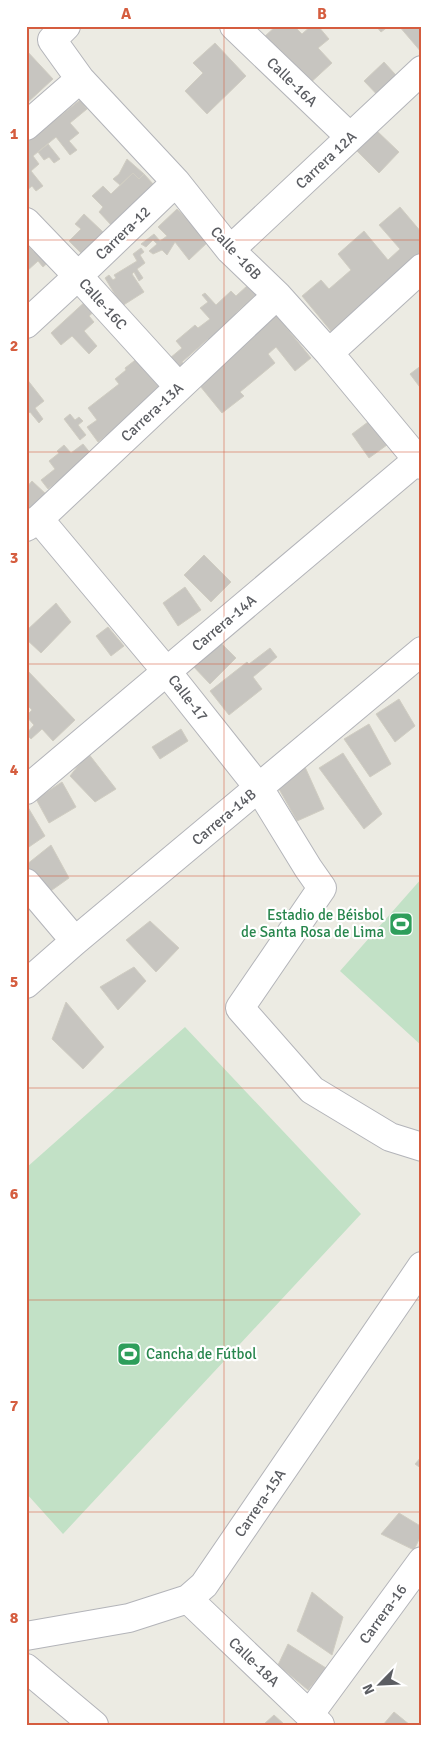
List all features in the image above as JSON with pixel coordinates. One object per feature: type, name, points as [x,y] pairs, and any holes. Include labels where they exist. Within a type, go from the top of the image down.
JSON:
[{"type":"street","name":"Calle-16A","points":[[234,26],[350,137]]},
{"type":"street","name":"Calle -16B","points":[[59,33],[80,79],[176,182],[230,250],[277,296],[329,353],[398,437],[420,460]]},
{"type":"street","name":"Carrera 12A","points":[[230,250],[422,70]]},
{"type":"street","points":[[26,126],[80,79]]},
{"type":"street","name":"Carrera-12","points":[[26,324],[176,182]]},
{"type":"street","name":"Calle-16C","points":[[26,222],[179,387]]},
{"type":"street","points":[[329,353],[422,268]]},
{"type":"street","name":"Carrera-13A","points":[[32,523],[277,296]]},
{"type":"street","name":"Carrera-14A","points":[[26,790],[420,460]]},
{"type":"street","name":"Calle-17","points":[[32,523],[167,672],[259,788],[322,888],[240,1008],[312,1090],[390,1137],[422,1147]]},
{"type":"street","name":"Carrera-14B","points":[[26,984],[74,941],[422,651]]},
{"type":"street","points":[[26,883],[74,941]]},
{"type":"street","name":"Carrera-15A","points":[[26,1636],[129,1618],[188,1599],[204,1585],[422,1266]]},
{"type":"street","name":"Carrera-16","points":[[314,1720],[422,1561]]},
{"type":"street","name":"Calle-18A","points":[[188,1599],[314,1720]]},
{"type":"street","points":[[26,1668],[94,1725]]},
{"type":"green space","name":"Estadio de Béisbol de Santa Rosa de Lima","points":[[422,878],[422,1046],[340,971]]},
{"type":"green space","name":"Cancha de Fútbol","points":[[185,1027],[361,1214],[63,1534],[26,1493],[26,1168]]},
{"type":"building","points":[[276,26],[294,26],[302,34],[311,26],[318,26],[329,39],[318,48],[332,63],[308,85],[264,37]]},
{"type":"building","points":[[376,26],[389,26],[381,32]]},
{"type":"building","points":[[399,26],[422,26],[422,53]]},
{"type":"building","points":[[215,43],[246,76],[207,114],[185,91],[203,73],[193,63]]},
{"type":"building","points":[[26,50],[53,79],[26,104]]},
{"type":"building","points":[[384,62],[405,85],[386,104],[364,81]]},
{"type":"building","points":[[80,100],[87,109],[70,123],[79,133],[69,141],[77,150],[70,155],[56,137],[33,156],[39,164],[31,171],[43,186],[36,191],[32,186],[26,191],[26,143]]},
{"type":"building","points":[[376,130],[399,152],[379,173],[356,150]]},
{"type":"building","points":[[48,144],[60,159],[54,163],[49,157],[44,160],[38,152]]},
{"type":"building","points":[[127,159],[144,174],[139,179],[133,173],[120,185],[113,179],[119,174]]},
{"type":"building","points":[[133,173],[139,179],[144,174],[154,185],[112,226],[99,212],[103,207],[92,196],[103,186],[111,194]]},
{"type":"building","points":[[400,207],[422,233],[422,263],[335,336],[302,296],[321,280],[329,289],[351,270],[338,254],[364,231],[388,260],[400,249],[379,225]]},
{"type":"building","points":[[177,209],[209,241],[189,260],[175,242],[167,255],[162,250],[153,254],[149,251],[157,244],[153,240],[146,247],[141,244],[154,234],[160,241],[167,236],[158,227]]},
{"type":"building","points":[[84,214],[103,232],[82,254],[69,241],[81,229],[75,224]]},
{"type":"building","points":[[26,244],[34,252],[42,245],[53,258],[43,267],[38,261],[27,271]]},
{"type":"building","points":[[141,248],[144,252],[140,255],[145,263],[137,269],[143,278],[139,281],[134,272],[132,274],[144,292],[122,306],[105,278],[109,275],[113,280],[116,278],[114,275],[137,261],[133,254]]},
{"type":"building","points":[[248,285],[256,295],[236,313],[240,318],[211,343],[208,339],[182,362],[185,366],[181,370],[170,358],[182,348],[176,341],[195,325],[198,328],[210,319],[200,308],[208,302],[202,295],[205,293],[216,305],[231,291],[236,296]]},
{"type":"building","points":[[88,299],[97,309],[89,316],[94,322],[84,331],[97,346],[89,354],[72,336],[61,345],[51,333]]},
{"type":"building","points":[[276,315],[311,358],[295,371],[276,347],[268,354],[275,363],[240,392],[244,396],[222,413],[196,381]]},
{"type":"building","points":[[143,354],[168,388],[98,442],[87,427],[97,420],[88,408],[119,384],[115,379],[126,370],[125,368]]},
{"type":"building","points":[[422,365],[422,390],[410,374]]},
{"type":"building","points":[[26,378],[44,401],[35,408],[43,419],[39,423],[30,412],[26,416]]},
{"type":"building","points":[[380,413],[398,437],[369,458],[352,434]]},
{"type":"building","points":[[70,414],[75,420],[79,417],[83,421],[78,425],[86,435],[80,440],[64,419]]},
{"type":"building","points":[[83,444],[92,455],[48,489],[41,480],[55,469],[49,461],[59,453],[57,451],[64,445],[71,453]]},
{"type":"building","points":[[32,481],[47,495],[26,517],[26,488]]},
{"type":"building","points":[[204,555],[231,582],[211,602],[184,575]]},
{"type":"building","points":[[185,587],[201,610],[178,626],[163,603]]},
{"type":"building","points":[[56,603],[71,622],[41,653],[26,639],[26,631]]},
{"type":"building","points":[[108,627],[124,646],[111,656],[96,636]]},
{"type":"building","points":[[218,640],[236,658],[210,684],[192,665]]},
{"type":"building","points":[[270,648],[277,657],[253,677],[262,689],[229,715],[210,691],[247,662],[249,664]]},
{"type":"building","points":[[26,669],[75,720],[53,741],[42,729],[31,739],[26,734],[34,725],[26,716],[32,710],[26,704],[28,694],[26,692]]},
{"type":"building","points":[[399,699],[415,726],[395,742],[376,714]]},
{"type":"building","points":[[369,724],[391,764],[370,777],[344,739]]},
{"type":"building","points":[[181,729],[188,741],[160,759],[152,747]]},
{"type":"building","points":[[88,753],[116,789],[95,802],[70,776]]},
{"type":"building","points":[[343,753],[382,814],[364,829],[319,768]]},
{"type":"building","points":[[305,767],[324,809],[297,821],[279,789]]},
{"type":"building","points":[[62,782],[76,807],[49,823],[36,799]]},
{"type":"building","points":[[26,804],[45,836],[26,849]]},
{"type":"building","points":[[51,845],[69,878],[45,895],[26,868],[26,865]]},
{"type":"building","points":[[150,921],[179,948],[156,972],[126,940]]},
{"type":"building","points":[[134,967],[146,981],[118,1010],[100,987]]},
{"type":"building","points":[[66,1002],[104,1047],[83,1069],[52,1039]]},
{"type":"building","points":[[422,1456],[422,1469],[415,1464]]},
{"type":"building","points":[[399,1513],[422,1527],[422,1533],[414,1550],[381,1534]]},
{"type":"building","points":[[312,1592],[343,1617],[332,1655],[297,1631]]},
{"type":"building","points":[[288,1644],[326,1668],[308,1690],[278,1665]]},
{"type":"building","points":[[394,1712],[410,1725],[383,1725]]},
{"type":"building","points":[[274,1715],[285,1725],[263,1725]]},
{"type":"place","name":"Estadio de Béisbol de Santa Rosa de Lima","points":[[401,924]]},
{"type":"place","name":"Cancha de Fútbol","points":[[129,1354]]}]
